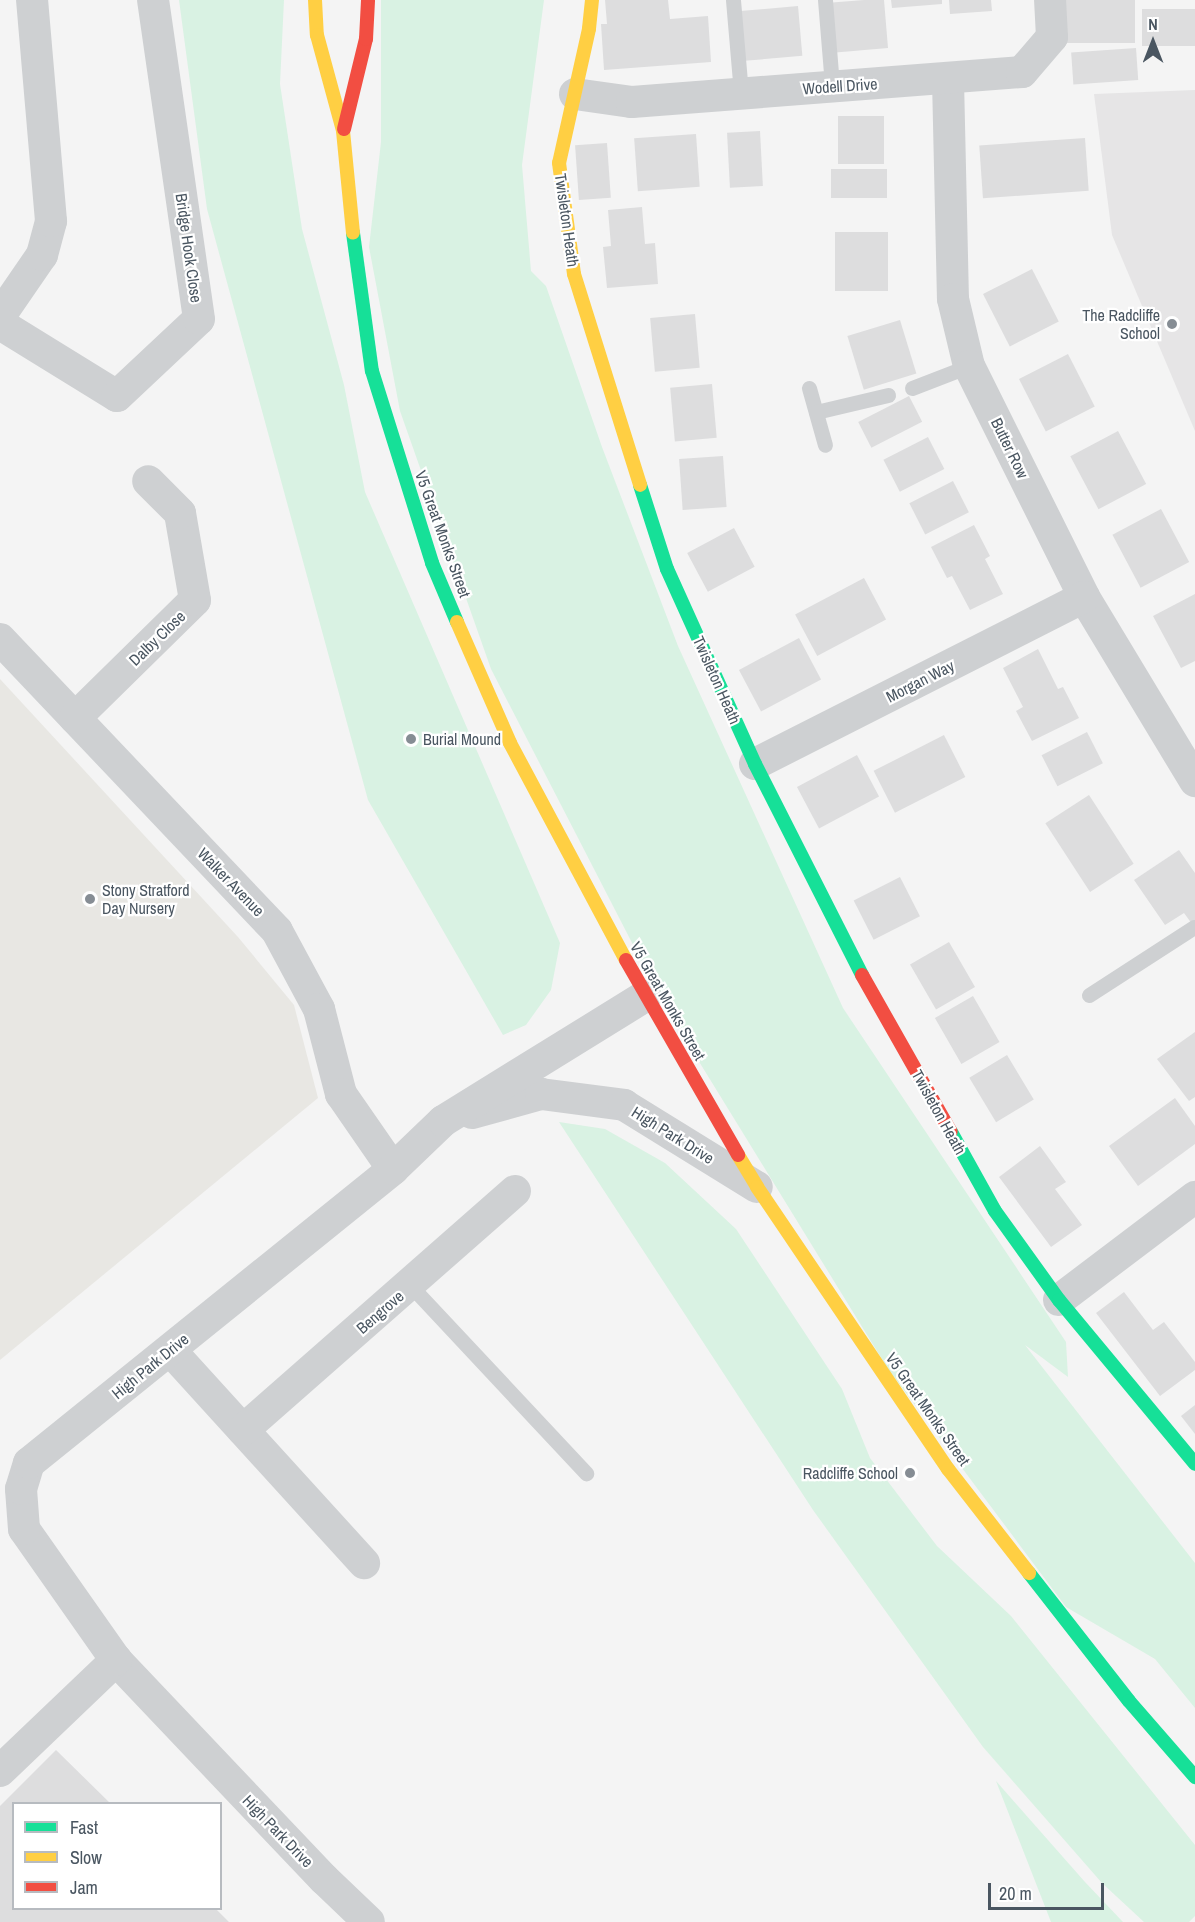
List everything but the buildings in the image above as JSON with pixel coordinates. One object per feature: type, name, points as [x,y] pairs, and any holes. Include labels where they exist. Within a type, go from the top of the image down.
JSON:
[{"type":"street","points":[[0,316],[42,255],[51,221],[32,0]]},
{"type":"street","name":"Bridge Hook Close","points":[[0,324],[117,396],[199,319],[153,0]]},
{"type":"street","name":"V5 Great Monks Street","points":[[315,0],[317,35],[343,131],[347,191],[372,371],[432,563],[510,743],[645,996],[757,1187],[948,1469],[1129,1701],[1195,1777]]},
{"type":"street","name":"V5 Great Monks Street","points":[[343,131],[366,39],[368,0]]},
{"type":"street","name":"Twisleton Heath","points":[[592,0],[589,29],[559,163],[574,274],[667,569],[755,764],[844,943],[995,1211],[1059,1300],[1195,1464]]},
{"type":"street","name":"Wodell Drive","points":[[574,94],[632,102],[832,85],[948,80],[1022,72],[1052,36],[1050,0]]},
{"type":"street","name":"Butter Row","points":[[948,80],[953,299],[969,366],[1084,597],[1195,781]]},
{"type":"street","name":"Dalby Close","points":[[75,718],[195,600],[180,513],[148,481]]},
{"type":"street","name":"Morgan Way","points":[[755,764],[1084,597]]},
{"type":"street","name":"Walker Avenue","points":[[0,639],[277,931],[319,1009],[341,1094],[393,1169]]},
{"type":"street","name":"High Park Drive","points":[[369,1922],[324,1879],[116,1660],[24,1529],[15,1489],[29,1463],[171,1351],[393,1169],[443,1121],[645,996]]},
{"type":"street","name":"High Park Drive","points":[[443,1121],[540,1094],[624,1105],[757,1187]]},
{"type":"street","name":"Bengrove","points":[[243,1430],[515,1191]]},
{"type":"street","points":[[1059,1300],[1195,1197]]},
{"type":"street","points":[[171,1351],[364,1563]]},
{"type":"street","points":[[0,1771],[116,1660]]},
{"type":"lane","points":[[733,0],[741,93]]},
{"type":"lane","points":[[825,0],[832,85]]},
{"type":"lane","points":[[912,388],[969,366]]},
{"type":"lane","points":[[809,388],[825,445]]},
{"type":"lane","points":[[816,412],[888,395]]},
{"type":"lane","points":[[1089,995],[1194,927]]},
{"type":"lane","points":[[410,1285],[586,1473]]},
{"type":"shaded area","name":"The Radcliffe School","points":[[1195,90],[1195,431],[1112,235],[1094,94]]},
{"type":"shaded area","points":[[0,679],[238,937],[294,1005],[318,1098],[0,1360]]},
{"type":"green space","points":[[179,0],[284,0],[280,84],[302,229],[344,385],[365,492],[560,943],[551,990],[526,1025],[503,1035],[368,800],[207,209]]},
{"type":"green space","points":[[381,0],[544,0],[522,165],[531,271],[546,286],[602,447],[678,646],[843,1008],[1066,1342],[1068,1377],[1025,1345],[1195,1563],[1195,1708],[1155,1659],[1066,1607],[888,1369],[663,1003],[491,669],[400,411],[369,247],[381,142]]},
{"type":"green space","points":[[559,1122],[605,1129],[665,1163],[736,1229],[842,1389],[870,1458],[937,1546],[1011,1616],[1195,1845],[1195,1916],[1189,1922],[1144,1922],[1102,1883],[983,1747],[813,1510]]},
{"type":"green space","points":[[996,1781],[1085,1882],[1123,1922],[1051,1922]]},
{"type":"traffic: fast","points":[[353,233],[372,371],[432,563],[457,622]]},
{"type":"traffic: fast","points":[[640,485],[667,569],[755,764],[862,975]]},
{"type":"traffic: fast","points":[[951,1132],[995,1211],[1059,1300],[1195,1464]]},
{"type":"traffic: fast","points":[[1029,1573],[1129,1701],[1195,1777]]},
{"type":"traffic: slow","points":[[315,0],[317,35],[343,131],[353,233]]},
{"type":"traffic: slow","points":[[592,0],[589,29],[559,163],[574,274],[640,485]]},
{"type":"traffic: slow","points":[[457,622],[510,743],[626,960]]},
{"type":"traffic: slow","points":[[738,1155],[757,1187],[948,1469],[1029,1573]]},
{"type":"traffic: jam","points":[[344,129],[366,39],[368,0]]},
{"type":"traffic: jam","points":[[626,960],[738,1155]]},
{"type":"traffic: jam","points":[[862,975],[951,1132]]},
{"type":"place","name":"The Radcliffe School","points":[[1172,324]]},
{"type":"place","name":"Burial Mound","points":[[411,739]]},
{"type":"place","name":"Stony Stratford Day Nursery","points":[[90,899]]},
{"type":"place","name":"Radcliffe School","points":[[910,1473]]}]
